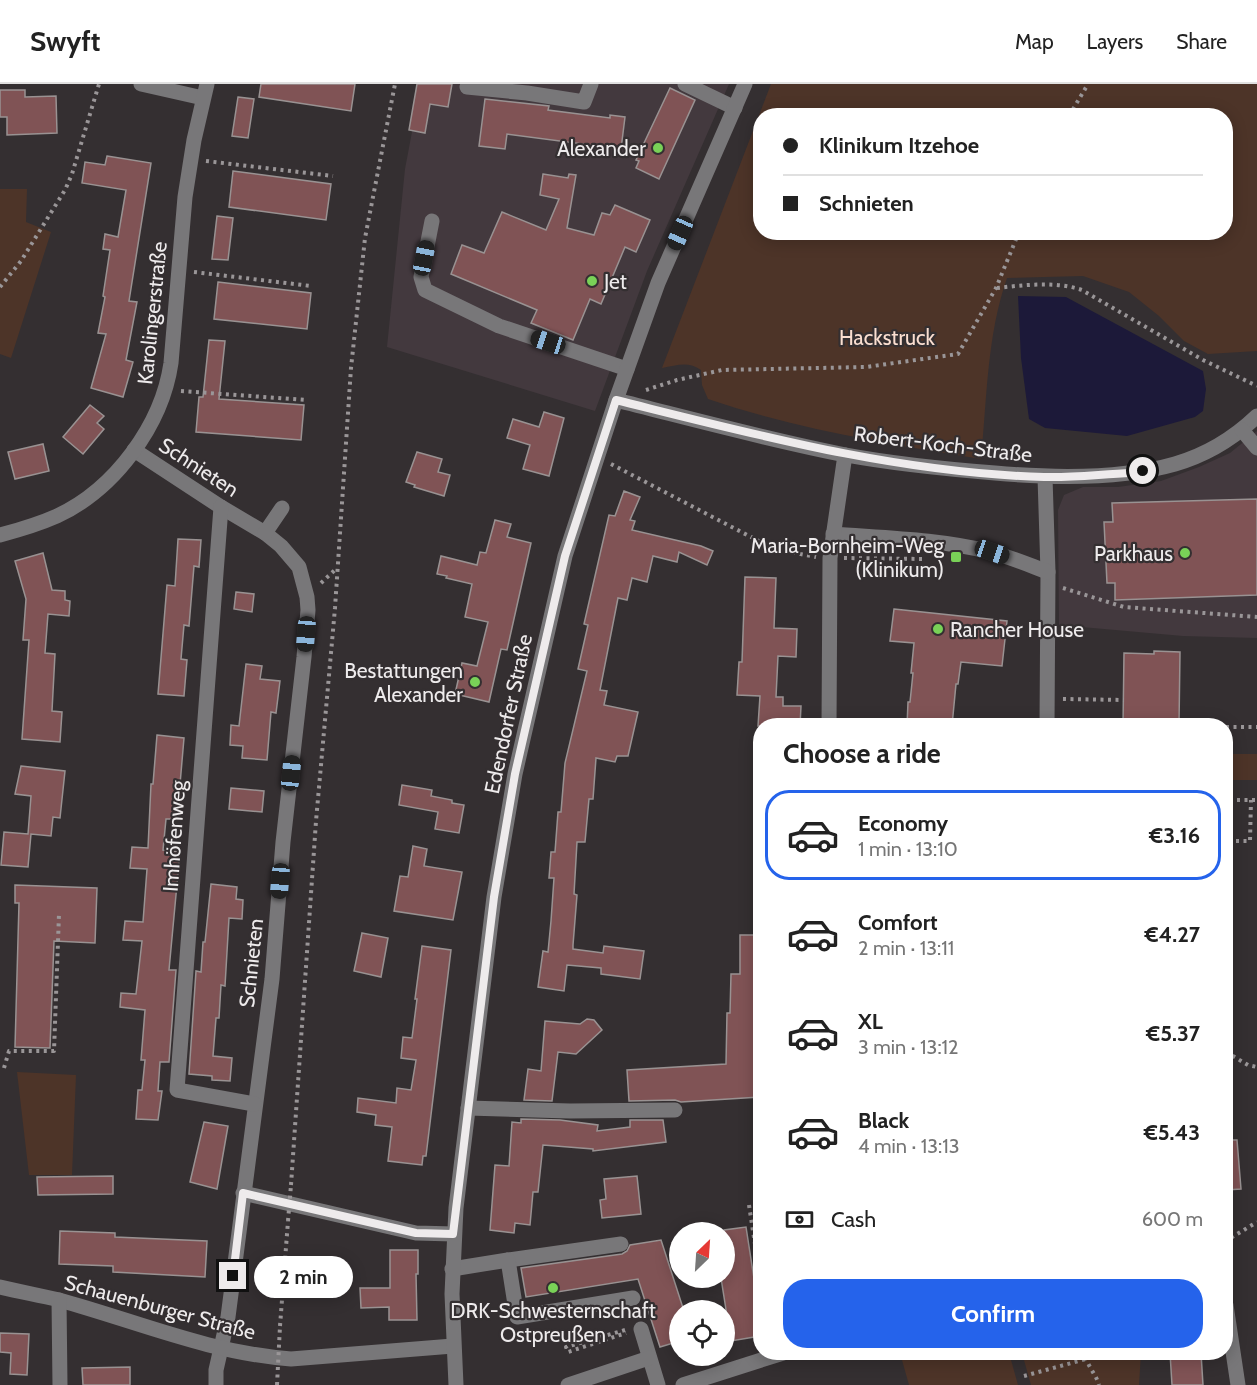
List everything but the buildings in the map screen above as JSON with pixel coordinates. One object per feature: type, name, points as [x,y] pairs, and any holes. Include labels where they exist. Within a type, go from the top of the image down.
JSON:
[{"type":"street","points":[[141,84],[205,91]]},
{"type":"street","points":[[467,87],[584,102],[591,84]]},
{"type":"street","points":[[685,84],[735,108]]},
{"type":"street","name":"Edendorfer Straße","points":[[456,1385],[453,1346],[453,1234],[494,897],[515,774],[565,556],[616,400],[658,282],[745,84]]},
{"type":"street","name":"Karolingerstraße","points":[[0,535],[44,522],[71,508],[100,486],[134,450],[155,417],[166,390],[172,357],[178,270],[190,159],[205,91]]},
{"type":"street","points":[[432,221],[421,277],[425,290],[500,326],[627,369]]},
{"type":"street","name":"Robert-Koch-Straße","points":[[616,400],[845,454],[899,464],[1045,477],[1131,473],[1176,464],[1225,442],[1257,416]]},
{"type":"street","points":[[1242,430],[1257,448]]},
{"type":"street","name":"Schnieten","points":[[134,450],[265,533],[281,546],[299,567],[304,581],[308,610],[283,842],[272,979],[228,1317],[216,1370],[216,1385]]},
{"type":"street","points":[[829,718],[830,558],[845,454]]},
{"type":"street","points":[[1045,477],[1048,578],[1047,718]]},
{"type":"street","name":"Imhöfenweg","points":[[221,507],[177,1090],[254,1104]]},
{"type":"street","points":[[265,533],[282,508]]},
{"type":"street","points":[[833,534],[940,543],[992,552],[1048,578]]},
{"type":"street","points":[[468,1108],[549,1111],[675,1110]]},
{"type":"street","points":[[243,1193],[416,1233],[453,1234]]},
{"type":"street","points":[[452,1269],[621,1244]]},
{"type":"street","points":[[507,1260],[517,1317],[633,1298]]},
{"type":"street","name":"Schauenburger Straße","points":[[0,1287],[58,1300],[220,1349],[265,1357],[291,1359],[453,1346]]},
{"type":"street","points":[[58,1300],[60,1385]]},
{"type":"street","points":[[636,1328],[658,1385]]},
{"type":"street","points":[[1233,1352],[1238,1385]]},
{"type":"street","points":[[567,1385],[649,1358]]},
{"type":"street","points":[[683,1385],[761,1360]]},
{"type":"path","points":[[0,287],[21,261],[65,190],[99,84]]},
{"type":"path","points":[[277,1385],[316,821],[335,608],[351,368],[364,238],[395,84]]},
{"type":"path","points":[[1074,108],[1088,84]]},
{"type":"path","points":[[190,159],[333,177]]},
{"type":"path","points":[[616,400],[677,380],[722,370],[866,367],[958,354],[996,288],[1016,240]]},
{"type":"path","points":[[178,270],[311,286]]},
{"type":"path","points":[[996,288],[1041,285],[1070,286],[1082,290],[1203,360],[1257,386]]},
{"type":"path","points":[[166,390],[306,400]]},
{"type":"path","points":[[1048,578],[1124,607],[1257,617]]},
{"type":"path","points":[[1047,699],[1124,700]]},
{"type":"path","points":[[1233,727],[1257,727]]},
{"type":"path","points":[[1237,800],[1257,800]]},
{"type":"path","points":[[1236,841],[1250,841],[1251,800]]},
{"type":"path","points":[[4,1068],[9,1051],[54,1051],[59,914]]},
{"type":"path","points":[[1233,1056],[1248,1065],[1257,1067]]},
{"type":"path","points":[[749,1205],[753,1231]]},
{"type":"path","points":[[1233,1237],[1257,1222]]},
{"type":"path","points":[[636,1328],[568,1352],[566,1347],[636,1328]]},
{"type":"path","points":[[1024,1376],[1079,1360]]},
{"type":"path","points":[[1087,1360],[1089,1367],[1096,1373],[1099,1385]]},
{"type":"shaded area","points":[[421,84],[729,84],[647,271],[595,411],[387,347],[405,169]]},
{"type":"shaded area","points":[[1018,296],[1066,297],[1203,371],[1206,389],[1203,411],[1195,417],[1127,436],[1045,428],[1029,419],[1021,358]]},
{"type":"shaded area","points":[[1257,431],[1257,638],[1183,636],[1059,625],[1058,510],[1064,495],[1083,487],[1118,487],[1161,481],[1230,453]]},
{"type":"green space","name":"Hackstruck","points":[[771,84],[1257,84],[1257,351],[1208,354],[1184,341],[1159,316],[1129,292],[1083,276],[1007,278],[995,322],[981,459],[843,435],[741,410],[708,399],[702,385],[701,370],[692,365],[683,364],[662,368],[753,131],[753,240],[1233,240],[1233,108],[762,108]]},
{"type":"green space","points":[[0,189],[27,189],[26,222],[51,232],[11,358],[0,354]]},
{"type":"green space","points":[[1233,754],[1257,754],[1257,780],[1233,780]]},
{"type":"green space","points":[[17,1072],[76,1075],[72,1175],[29,1175]]},
{"type":"green space","points":[[902,1360],[1011,1360],[1018,1385],[909,1385]]},
{"type":"green space","points":[[1024,1360],[1141,1360],[1139,1385],[1031,1385]]},
{"type":"place","name":"Alexander","points":[[658,148]]},
{"type":"place","name":"Jet","points":[[592,281]]},
{"type":"place","name":"Parkhaus","points":[[1185,553]]},
{"type":"place","name":"Maria-Bornheim-Weg (Klinikum)","points":[[956,557]]},
{"type":"place","name":"Rancher House","points":[[938,629]]},
{"type":"place","name":"Bestattungen Alexander","points":[[475,682]]},
{"type":"place","name":"DRK-Schwesternschaft Ostpreußen","points":[[553,1288]]},
{"type":"route","points":[[233,1276],[243,1193],[416,1233],[453,1234],[494,897],[515,774],[565,556],[616,400],[752,433],[899,464],[1045,477],[1143,471]]}]
